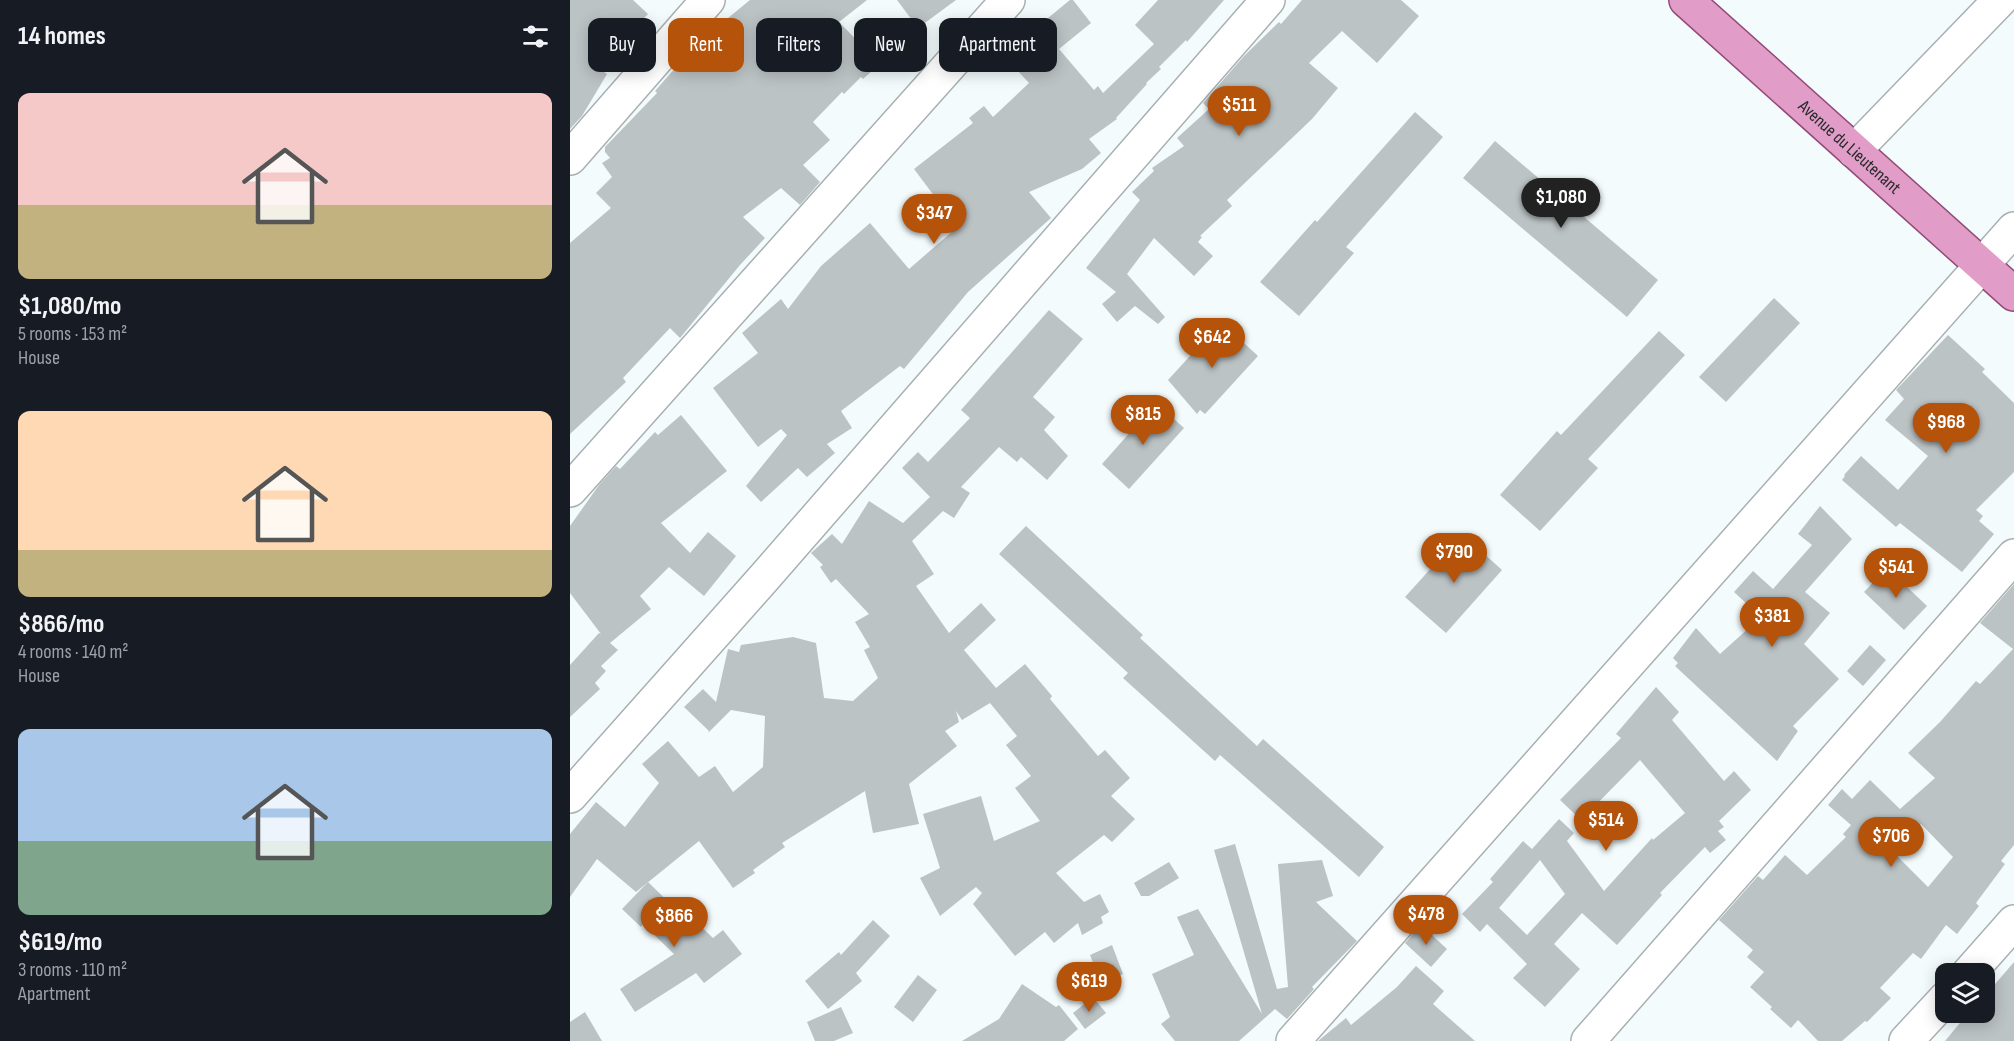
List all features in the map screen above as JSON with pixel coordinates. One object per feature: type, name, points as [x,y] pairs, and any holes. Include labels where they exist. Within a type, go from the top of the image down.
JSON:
[{"type":"main road","name":"Avenue du Lieutenant","points":[[1686,0],[2014,294]]},
{"type":"street","points":[[570,158],[708,0]]},
{"type":"street","points":[[570,490],[1008,0]]},
{"type":"street","points":[[570,796],[771,570],[1268,0]]},
{"type":"street","points":[[1854,151],[2000,0]]},
{"type":"street","points":[[1293,1041],[2014,229]]},
{"type":"street","points":[[1588,1041],[2014,556]]},
{"type":"street","points":[[1978,963],[2014,922]]},
{"type":"street","points":[[1906,1041],[1935,1010]]},
{"type":"building","points":[[570,0],[633,0],[648,14],[644,18],[588,18],[588,72],[607,74],[582,116],[570,129]]},
{"type":"building","points":[[750,0],[867,0],[842,20],[756,18],[756,72],[842,72],[842,25],[854,37],[854,72],[871,72],[863,79],[861,77],[844,94],[842,92],[813,122],[830,140],[803,165],[820,182],[800,205],[781,188],[743,217],[765,238],[680,338],[670,328],[623,378],[626,382],[570,434],[570,243],[611,208],[596,193],[612,177],[602,163],[610,158],[605,152],[605,147],[657,93],[655,91],[672,72],[744,72],[744,18],[728,18]]},
{"type":"building","points":[[897,0],[956,0],[927,21],[927,18],[910,18]]},
{"type":"building","points":[[1073,0],[1091,23],[1059,49],[1094,90],[1098,86],[1103,93],[1154,44],[1135,25],[1158,0],[1224,0],[1187,42],[1186,40],[1159,67],[1161,69],[1146,83],[1117,119],[1089,139],[1101,153],[1082,169],[1029,192],[1051,218],[968,292],[904,369],[900,366],[841,411],[852,428],[827,444],[835,453],[807,477],[798,468],[761,502],[746,486],[787,435],[781,429],[758,447],[713,388],[758,353],[742,333],[781,299],[788,309],[821,266],[870,223],[909,269],[954,230],[931,200],[935,197],[914,169],[973,123],[969,118],[984,106],[993,117],[1029,83],[1019,72],[1057,72],[1057,18],[1048,18]]},
{"type":"building","points":[[1302,0],[1401,0],[1419,16],[1377,63],[1342,31],[1309,63],[1338,88],[1312,119],[1227,200],[1232,206],[1200,236],[1202,237],[1198,242],[1213,256],[1194,276],[1154,238],[1127,274],[1165,317],[1158,324],[1135,306],[1117,322],[1102,304],[1116,292],[1086,268],[1140,200],[1132,192],[1154,171],[1152,168],[1184,146],[1177,138],[1209,109],[1203,103],[1244,56],[1279,22],[1281,24]]},
{"type":"building","points":[[1415,112],[1443,137],[1346,247],[1354,253],[1299,316],[1260,282]]},
{"type":"building","points":[[1495,141],[1658,280],[1627,317],[1463,178]]},
{"type":"building","points":[[1774,298],[1800,323],[1726,402],[1699,377]]},
{"type":"building","points":[[1049,310],[1083,339],[1033,397],[1055,417],[1044,430],[1068,456],[1047,480],[1021,457],[1017,462],[999,447],[961,487],[970,493],[954,518],[943,511],[912,541],[934,574],[916,586],[949,633],[981,603],[996,620],[964,650],[996,688],[1025,664],[1052,696],[1050,699],[1098,756],[1105,750],[1130,778],[1111,796],[1135,819],[1112,842],[1104,835],[1056,873],[1084,902],[1100,894],[1109,912],[1101,917],[1103,923],[1082,935],[1078,923],[1054,943],[1045,932],[1015,956],[973,904],[982,893],[976,887],[940,916],[920,878],[940,868],[923,814],[981,796],[994,841],[1040,821],[1015,788],[1031,776],[1006,745],[1017,736],[990,703],[962,720],[956,711],[959,722],[945,731],[957,746],[909,784],[919,824],[873,833],[865,791],[782,843],[785,847],[753,870],[755,873],[733,888],[699,841],[636,892],[597,859],[570,897],[570,834],[596,802],[625,827],[659,783],[642,764],[668,741],[699,777],[715,766],[733,792],[763,767],[765,716],[731,710],[708,733],[709,731],[684,707],[703,689],[716,702],[728,649],[739,652],[741,645],[793,637],[816,643],[824,698],[853,701],[878,678],[864,650],[870,647],[855,622],[869,614],[836,579],[831,583],[820,567],[823,565],[811,553],[832,534],[842,544],[869,501],[903,523],[930,497],[902,468],[918,452],[928,462],[970,418],[961,410]]},
{"type":"building","points":[[1221,322],[1258,356],[1205,414],[1200,410],[1197,414],[1168,380]]},
{"type":"building","points":[[1659,331],[1685,355],[1588,459],[1598,468],[1540,531],[1500,495],[1557,431],[1561,435]]},
{"type":"building","points":[[1948,335],[1985,369],[1982,372],[2014,403],[2014,472],[1976,510],[1983,516],[1979,521],[1994,534],[1962,572],[1900,523],[1896,527],[1842,480],[1861,456],[1898,490],[1928,456],[1885,420],[1904,399],[1896,390]]},
{"type":"building","points":[[1156,403],[1184,428],[1129,489],[1102,464]]},
{"type":"building","points":[[681,415],[727,471],[661,523],[690,553],[708,532],[736,556],[704,596],[669,567],[640,596],[651,609],[610,643],[618,650],[601,666],[606,671],[595,683],[600,689],[570,717],[570,665],[599,633],[601,634],[570,593],[570,526],[599,485],[616,466],[620,469],[655,432],[658,435]]},
{"type":"building","points":[[1820,506],[1852,539],[1805,592],[1830,613],[1804,644],[1839,679],[1793,726],[1798,731],[1777,761],[1675,666],[1678,663],[1673,658],[1696,628],[1720,654],[1761,617],[1734,592],[1753,571],[1773,589],[1812,545],[1798,534]]},
{"type":"building","points":[[1026,526],[1143,635],[1140,638],[1257,746],[1263,739],[1384,847],[1359,877],[1220,755],[1215,761],[1123,678],[1128,673],[999,554]]},
{"type":"building","points":[[1462,534],[1502,570],[1446,633],[1405,597]]},
{"type":"building","points":[[1887,568],[1927,606],[1904,630],[1864,592]]},
{"type":"building","points":[[2014,584],[2014,845],[2001,861],[2005,864],[1976,903],[1979,906],[1957,934],[1946,925],[1921,959],[1913,953],[1880,988],[1891,998],[1867,1022],[1865,1021],[1842,1041],[1818,1041],[1798,1020],[1791,1028],[1750,987],[1764,972],[1747,957],[1753,950],[1719,920],[1758,876],[1763,880],[1785,855],[1807,875],[1846,837],[1843,834],[1851,825],[1828,805],[1842,789],[1852,799],[1870,780],[1900,809],[1935,778],[1908,753],[1940,722],[1976,681],[1980,684],[2013,649],[1980,623]],"holes":[[[1921,824],[1953,857],[1928,887],[1893,852]]]},
{"type":"building","points":[[1870,645],[1886,660],[1863,686],[1847,671]]},
{"type":"building","points":[[1656,687],[1679,712],[1672,720],[1724,781],[1734,771],[1751,790],[1719,821],[1724,827],[1718,831],[1726,840],[1710,853],[1705,847],[1660,893],[1662,895],[1617,945],[1582,913],[1554,944],[1580,969],[1545,1007],[1513,978],[1527,964],[1487,924],[1480,932],[1462,914],[1493,882],[1490,879],[1523,841],[1533,850],[1559,819],[1574,833],[1567,841],[1604,891],[1652,838],[1653,840],[1685,813],[1640,760],[1581,820],[1560,800],[1621,738],[1616,734]],"holes":[[[1540,860],[1565,894],[1527,935],[1499,908]]]},
{"type":"building","points":[[1235,844],[1277,989],[1288,987],[1278,864],[1322,860],[1333,896],[1316,902],[1357,941],[1312,987],[1314,989],[1287,1019],[1275,1009],[1239,1041],[1175,1041],[1161,1024],[1170,1017],[1152,974],[1194,955],[1177,917],[1198,909],[1262,1014],[1214,850]]},
{"type":"building","points":[[1169,862],[1179,878],[1149,896],[1141,896],[1134,883]]},
{"type":"building","points":[[648,882],[685,918],[688,914],[713,938],[723,930],[742,954],[704,983],[696,973],[635,1012],[620,989],[674,954],[643,924],[641,927],[622,909]]},
{"type":"building","points":[[873,920],[890,936],[856,973],[862,981],[828,1009],[805,981],[839,952],[841,955]]},
{"type":"building","points":[[1421,925],[1447,949],[1431,967],[1405,943]]},
{"type":"building","points":[[1112,945],[1123,974],[1101,983],[1090,955]]},
{"type":"building","points":[[2014,962],[2014,1041],[1945,1041],[1960,1023],[1995,1023],[1995,984]]},
{"type":"building","points":[[1416,966],[1444,991],[1433,1004],[1475,1041],[1318,1041],[1346,1018],[1351,1025],[1397,987]]},
{"type":"building","points":[[918,975],[937,990],[913,1022],[894,1007]]},
{"type":"building","points":[[1022,984],[1056,1007],[1059,1005],[1078,1029],[1064,1041],[962,1041],[999,1019]]},
{"type":"building","points":[[1093,997],[1106,1013],[1085,1029],[1073,1013]]},
{"type":"building","points":[[841,1007],[853,1033],[834,1041],[815,1041],[807,1022]]},
{"type":"building","points":[[585,1012],[602,1041],[570,1041],[570,1022]]}]
